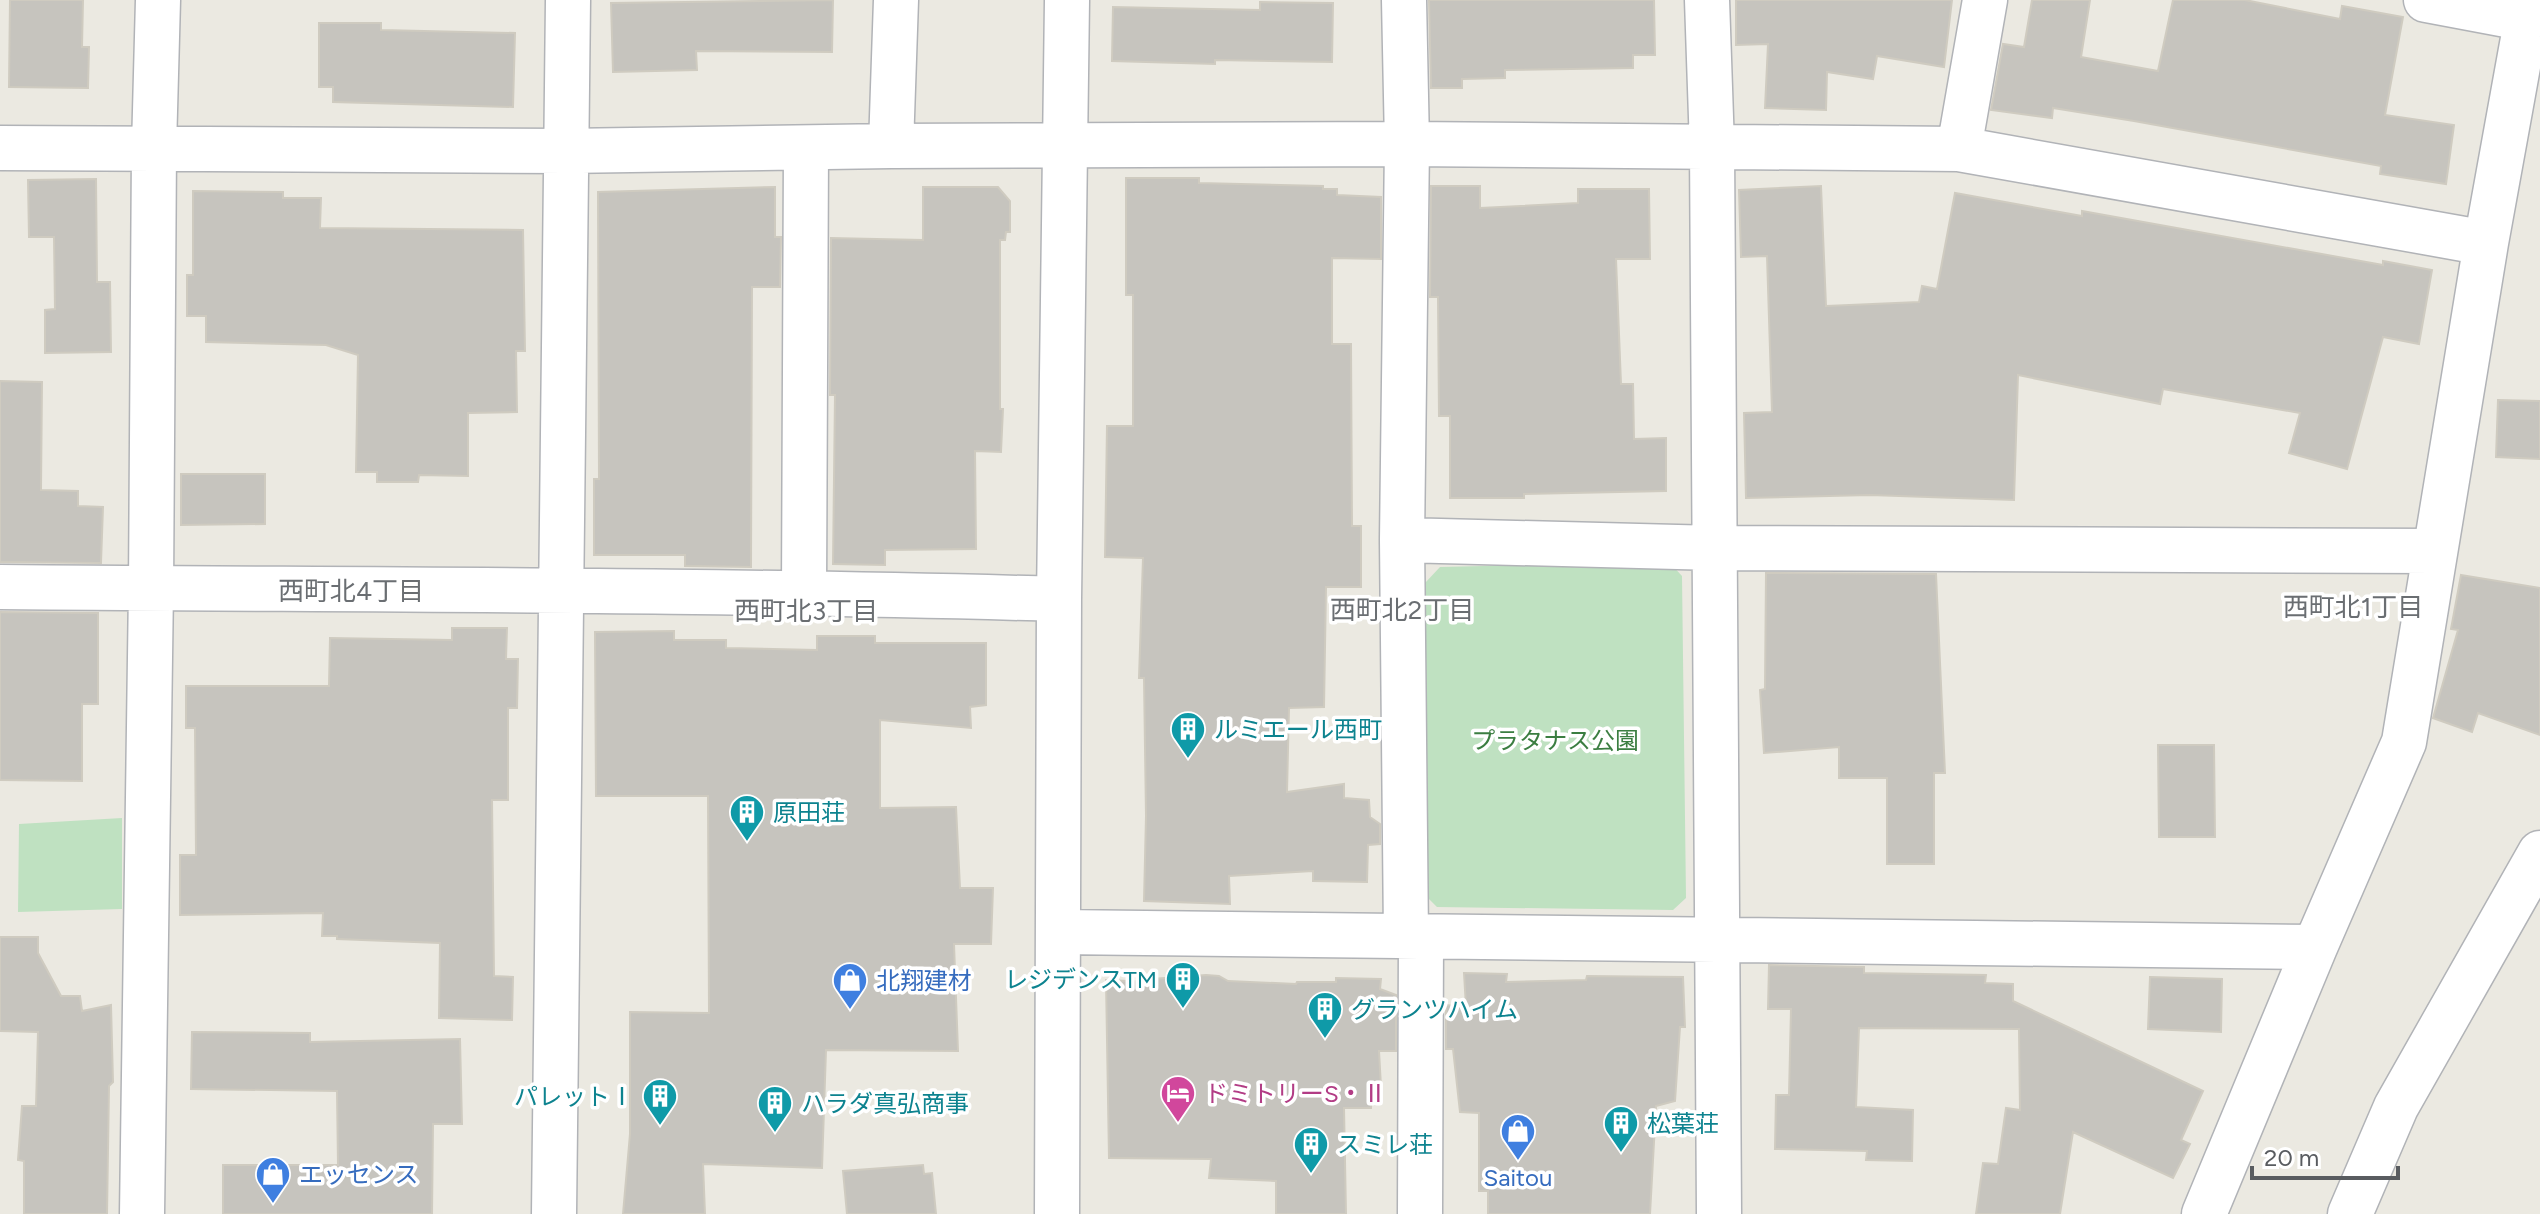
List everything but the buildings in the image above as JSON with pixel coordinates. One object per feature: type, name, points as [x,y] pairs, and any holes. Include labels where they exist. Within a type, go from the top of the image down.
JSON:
[{"type":"street","points":[[142,1214],[158,0]]},
{"type":"street","points":[[554,1214],[568,0]]},
{"type":"street","points":[[891,146],[896,0]]},
{"type":"street","points":[[1057,1214],[1059,599],[1067,0]]},
{"type":"street","points":[[1404,0],[1407,144],[1402,540],[1420,1214]]},
{"type":"street","points":[[1707,0],[1712,147],[1716,548],[1719,1214]]},
{"type":"street","points":[[1959,149],[1985,0]]},
{"type":"street","points":[[2204,1214],[2404,742],[2528,9],[2426,0]]},
{"type":"street","points":[[0,148],[565,151],[1407,144],[1959,149],[2486,243]]},
{"type":"street","points":[[804,592],[806,149]]},
{"type":"street","points":[[1402,540],[1716,548],[2435,551]]},
{"type":"street","points":[[0,587],[559,593],[804,592],[1059,599]]},
{"type":"street","points":[[2350,1214],[2396,1107],[2540,853]]},
{"type":"street","points":[[1060,932],[2315,947]]},
{"type":"green space","name":"プラタナス公園","points":[[1669,562],[1682,576],[1686,898],[1673,910],[1437,907],[1427,897],[1425,583],[1440,567]]},
{"type":"green space","points":[[122,818],[122,909],[18,912],[19,824]]},
{"type":"place","name":"ルミエール西町","points":[[1188,760]]},
{"type":"place","name":"原田荘","points":[[747,843]]},
{"type":"place","name":"レジデンスTM","points":[[1183,1010]]},
{"type":"place","name":"北翔建材","points":[[850,1011]]},
{"type":"place","name":"グランツハイム","points":[[1325,1040]]},
{"type":"place","name":"ドミトリーS・Ⅱ","points":[[1178,1124]]},
{"type":"place","name":"パレットⅠ","points":[[660,1127]]},
{"type":"place","name":"ハラダ真弘商事","points":[[775,1134]]},
{"type":"place","name":"松葉荘","points":[[1621,1154]]},
{"type":"place","name":"Saitou","points":[[1518,1162]]},
{"type":"place","name":"スミレ荘","points":[[1311,1175]]},
{"type":"place","name":"エッセンス","points":[[273,1205]]},
{"type":"district","name":"西町北4丁目","points":[[351,591]]},
{"type":"district","name":"西町北1丁目","points":[[2353,607]]},
{"type":"district","name":"西町北2丁目","points":[[1402,610]]},
{"type":"district","name":"西町北3丁目","points":[[806,611]]}]
